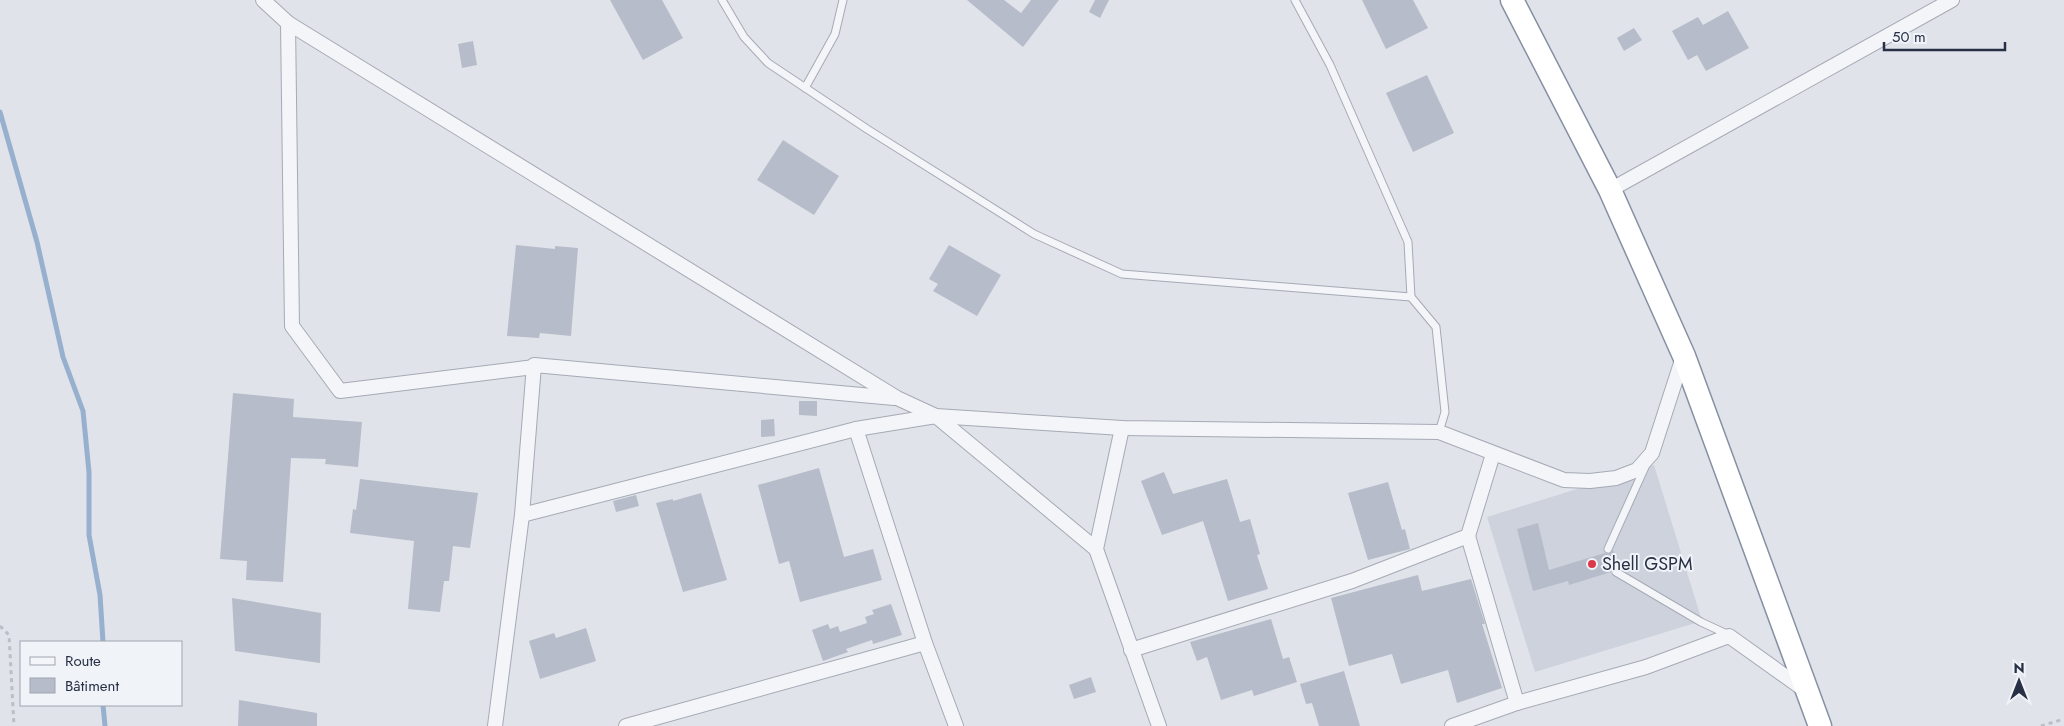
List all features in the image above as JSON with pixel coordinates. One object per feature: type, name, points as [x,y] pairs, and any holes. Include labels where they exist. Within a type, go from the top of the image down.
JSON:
[{"type":"highway","points":[[1512,0],[1610,190],[1684,356],[1820,726]]},
{"type":"street","points":[[263,0],[288,23],[897,398],[936,416],[1096,549],[1159,726]]},
{"type":"street","points":[[1610,190],[1952,0]]},
{"type":"street","points":[[288,23],[292,326],[340,391],[534,367],[534,365],[897,398]]},
{"type":"street","points":[[522,515],[856,429],[936,416],[1122,428],[1440,432],[1564,480],[1590,481],[1616,478],[1637,470],[1652,453],[1684,356]]},
{"type":"street","points":[[495,726],[522,515],[534,367]]},
{"type":"street","points":[[1096,549],[1122,428]]},
{"type":"street","points":[[856,429],[925,643],[956,726]]},
{"type":"street","points":[[1493,454],[1468,536],[1517,703]]},
{"type":"street","points":[[1131,650],[1352,581],[1468,536]]},
{"type":"street","points":[[1452,726],[1517,703],[1646,667],[1730,636],[1809,693]]},
{"type":"street","points":[[626,726],[925,643]]},
{"type":"lane","points":[[722,0],[744,37],[768,63],[1034,234],[1122,274],[1411,297]]},
{"type":"lane","points":[[805,88],[836,34],[843,0]]},
{"type":"lane","points":[[1295,0],[1330,65],[1408,242],[1411,297],[1436,327],[1444,412],[1440,432]]},
{"type":"lane","points":[[1608,549],[1652,453]]},
{"type":"lane","points":[[1616,572],[1701,622],[1730,636]]},
{"type":"path","points":[[0,626],[9,635],[14,726]]},
{"type":"path","points":[[2041,726],[2064,719]]},
{"type":"shaded area","points":[[1654,465],[1702,621],[1535,672],[1487,517]]},
{"type":"building","points":[[610,0],[662,0],[683,38],[643,60]]},
{"type":"building","points":[[967,0],[1004,0],[1021,13],[1031,0],[1059,0],[1023,47]]},
{"type":"building","points":[[1095,0],[1109,0],[1100,18],[1089,12]]},
{"type":"building","points":[[1362,0],[1413,0],[1428,28],[1386,49]]},
{"type":"building","points":[[1728,11],[1749,48],[1706,71],[1697,55],[1688,60],[1672,31],[1698,17],[1703,25]]},
{"type":"building","points":[[1634,28],[1642,40],[1624,51],[1617,38]]},
{"type":"building","points":[[473,41],[477,65],[462,68],[458,44]]},
{"type":"building","points":[[1427,75],[1454,133],[1413,152],[1386,93]]},
{"type":"building","points":[[783,140],[839,176],[814,215],[757,180]]},
{"type":"building","points":[[516,245],[555,249],[555,246],[578,248],[571,336],[540,333],[539,338],[507,336]]},
{"type":"building","points":[[949,245],[1001,275],[977,316],[933,291],[938,284],[929,279]]},
{"type":"building","points":[[233,393],[294,399],[293,417],[362,422],[358,467],[325,464],[326,459],[291,458],[283,582],[246,580],[247,561],[220,559]]},
{"type":"building","points":[[799,401],[817,401],[817,416],[799,415]]},
{"type":"building","points":[[774,419],[775,436],[761,437],[761,420]]},
{"type":"building","points":[[819,468],[844,557],[873,549],[882,580],[800,602],[789,561],[779,564],[758,485]]},
{"type":"building","points":[[1164,472],[1173,494],[1227,479],[1240,522],[1250,519],[1260,554],[1257,555],[1268,589],[1228,601],[1203,521],[1162,535],[1141,481]]},
{"type":"building","points":[[360,479],[478,493],[470,548],[453,546],[449,581],[444,581],[440,612],[408,609],[414,541],[350,533],[353,509],[356,510]]},
{"type":"building","points":[[1388,482],[1402,530],[1405,529],[1410,549],[1368,560],[1348,493]]},
{"type":"building","points":[[701,493],[727,580],[683,592],[656,503],[673,499],[673,501]]},
{"type":"building","points":[[636,495],[639,506],[616,512],[613,501]]},
{"type":"building","points":[[1538,523],[1549,570],[1605,553],[1609,554],[1613,550],[1618,567],[1613,568],[1611,572],[1569,585],[1568,581],[1533,591],[1517,529]]},
{"type":"building","points":[[1418,575],[1422,591],[1471,579],[1485,624],[1482,624],[1502,688],[1457,703],[1448,670],[1401,684],[1392,654],[1349,666],[1331,598]]},
{"type":"building","points":[[232,598],[321,613],[320,663],[235,651]]},
{"type":"building","points":[[891,604],[902,635],[873,644],[872,640],[846,649],[848,652],[823,661],[812,630],[828,624],[830,629],[838,626],[840,632],[867,623],[865,617],[874,614],[872,610]]},
{"type":"building","points":[[1271,619],[1283,659],[1289,657],[1297,682],[1254,696],[1252,690],[1221,700],[1207,657],[1197,661],[1190,642]]},
{"type":"building","points":[[586,628],[596,661],[540,679],[529,641],[554,633],[556,638]]},
{"type":"building","points":[[1344,671],[1360,726],[1319,726],[1312,703],[1306,704],[1300,684]]},
{"type":"building","points":[[1091,677],[1096,692],[1074,699],[1069,685]]},
{"type":"building","points":[[239,700],[317,713],[317,726],[238,726]]},
{"type":"waterway","points":[[0,112],[37,242],[63,357],[83,411],[89,472],[89,535],[100,595],[103,641]]},
{"type":"waterway","points":[[103,706],[105,726]]},
{"type":"place","name":"Shell GSPM","points":[[1592,564]]}]
